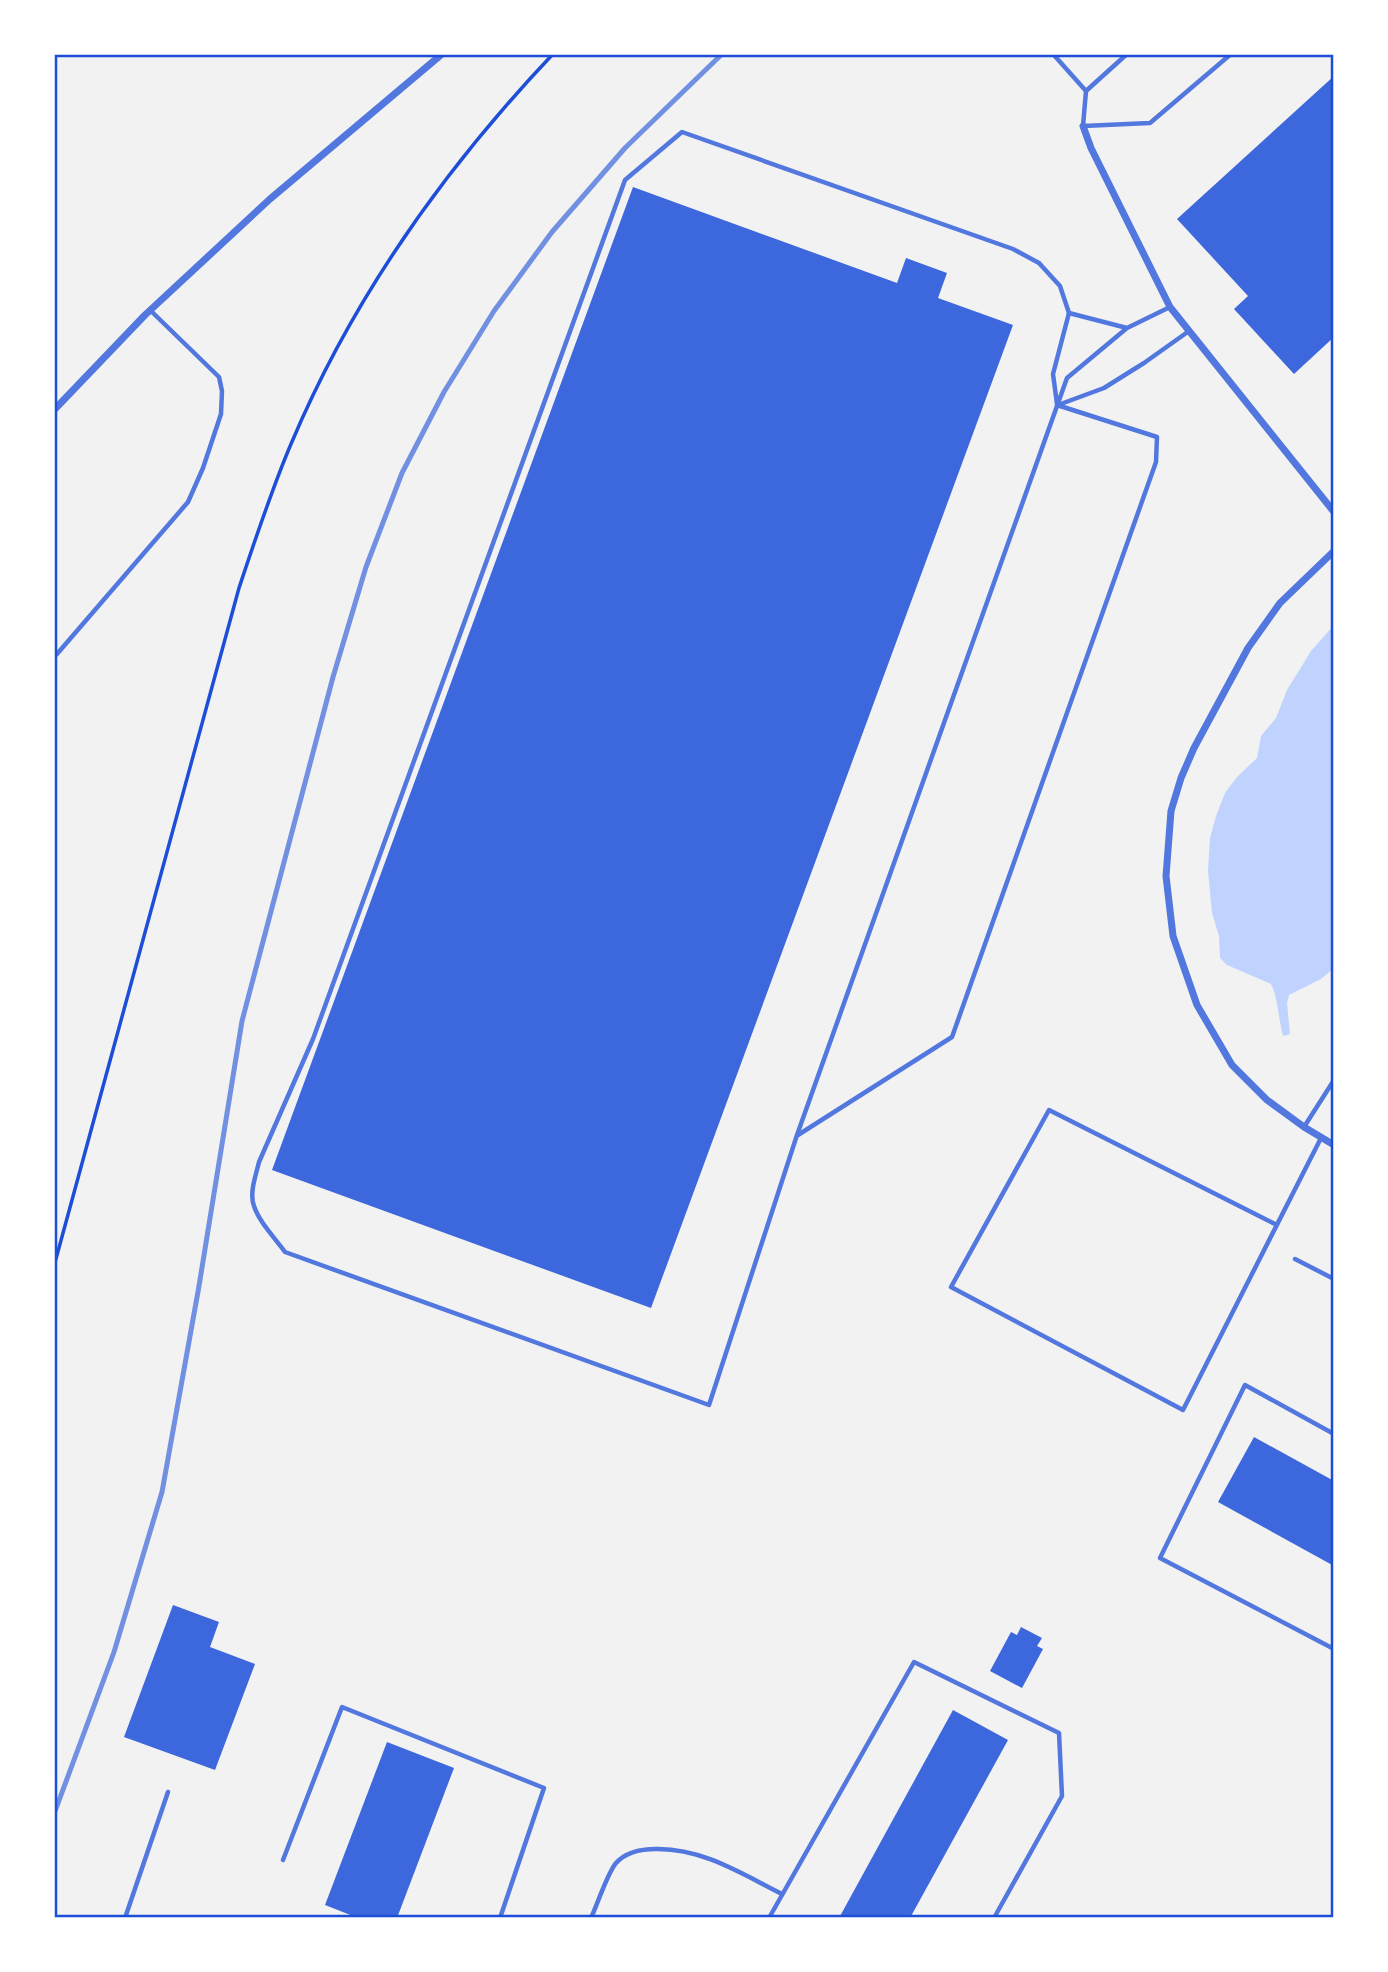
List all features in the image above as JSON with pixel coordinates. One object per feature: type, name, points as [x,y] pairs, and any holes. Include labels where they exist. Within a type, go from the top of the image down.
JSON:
[{"type":"street","points":[[54,410],[150,310],[270,199],[442,54]]},
{"type":"street","points":[[1083,126],[1091,148],[1170,307],[1334,512]]},
{"type":"street","points":[[1334,551],[1280,603],[1248,648],[1194,748],[1171,811],[1166,876],[1173,936],[1196,1005],[1232,1065],[1267,1100],[1334,1145]]},
{"type":"lane","points":[[1053,54],[1086,91]]},
{"type":"lane","points":[[1127,54],[1086,91],[1083,126],[1150,123],[1231,54]]},
{"type":"lane","points":[[1057,405],[1054,374],[1069,313],[1060,286],[1039,263],[1013,249],[682,132],[625,180],[313,1039],[259,1162],[254,1181],[253,1204],[285,1252],[709,1405],[797,1135],[1067,379],[1127,328],[1170,307]]},
{"type":"lane","points":[[57,654],[188,502],[203,468],[221,414],[222,391],[219,377],[150,310]]},
{"type":"lane","points":[[1069,313],[1127,328]]},
{"type":"lane","points":[[1057,405],[1104,388],[1189,331]]},
{"type":"lane","points":[[797,1135],[952,1037],[1156,462],[1157,437],[1057,405]]},
{"type":"lane","points":[[1304,1127],[1334,1080]]},
{"type":"lane","points":[[1277,1226],[1049,1110],[951,1287],[1183,1410],[1255,1266],[1277,1226],[1322,1137]]},
{"type":"lane","points":[[1295,1259],[1334,1279]]},
{"type":"lane","points":[[1334,1434],[1245,1385],[1160,1558],[1334,1649]]},
{"type":"lane","points":[[769,1918],[914,1662],[1059,1733],[1062,1796],[994,1918]]},
{"type":"lane","points":[[284,1860],[342,1707],[544,1788],[500,1918]]},
{"type":"lane","points":[[125,1918],[168,1792]]},
{"type":"lane","points":[[591,1918],[615,1864],[627,1854],[641,1849],[683,1850],[701,1855],[782,1894]]},
{"type":"path","points":[[54,1266],[239,589],[291,443],[326,369],[367,296],[411,227],[448,175],[552,54]]},
{"type":"water","points":[[1334,625],[1334,968],[1321,979],[1289,995],[1287,1003],[1290,1034],[1283,1036],[1271,984],[1227,965],[1220,958],[1208,871],[1210,838],[1225,793],[1257,758],[1261,736],[1276,718],[1287,690],[1311,651]]},
{"type":"building","points":[[1334,76],[1334,337],[1294,374],[1234,309],[1248,296],[1177,219]]},
{"type":"building","points":[[633,187],[897,283],[906,258],[947,273],[938,298],[1013,325],[651,1308],[272,1170]]},
{"type":"building","points":[[1254,1437],[1334,1481],[1334,1566],[1218,1502]]},
{"type":"building","points":[[173,1605],[219,1622],[210,1647],[255,1664],[215,1770],[124,1737]]},
{"type":"building","points":[[1021,1627],[1042,1638],[1037,1646],[1043,1649],[1022,1688],[990,1671],[1011,1632],[1017,1635]]},
{"type":"building","points":[[953,1710],[1008,1740],[910,1918],[839,1918]]},
{"type":"building","points":[[387,1742],[454,1768],[397,1918],[358,1918],[325,1905]]},
{"type":"railway","points":[[54,1814],[114,1652],[162,1492],[242,1021],[333,677],[366,567],[402,473],[444,392],[494,311],[552,232],[625,148],[722,54]]}]
